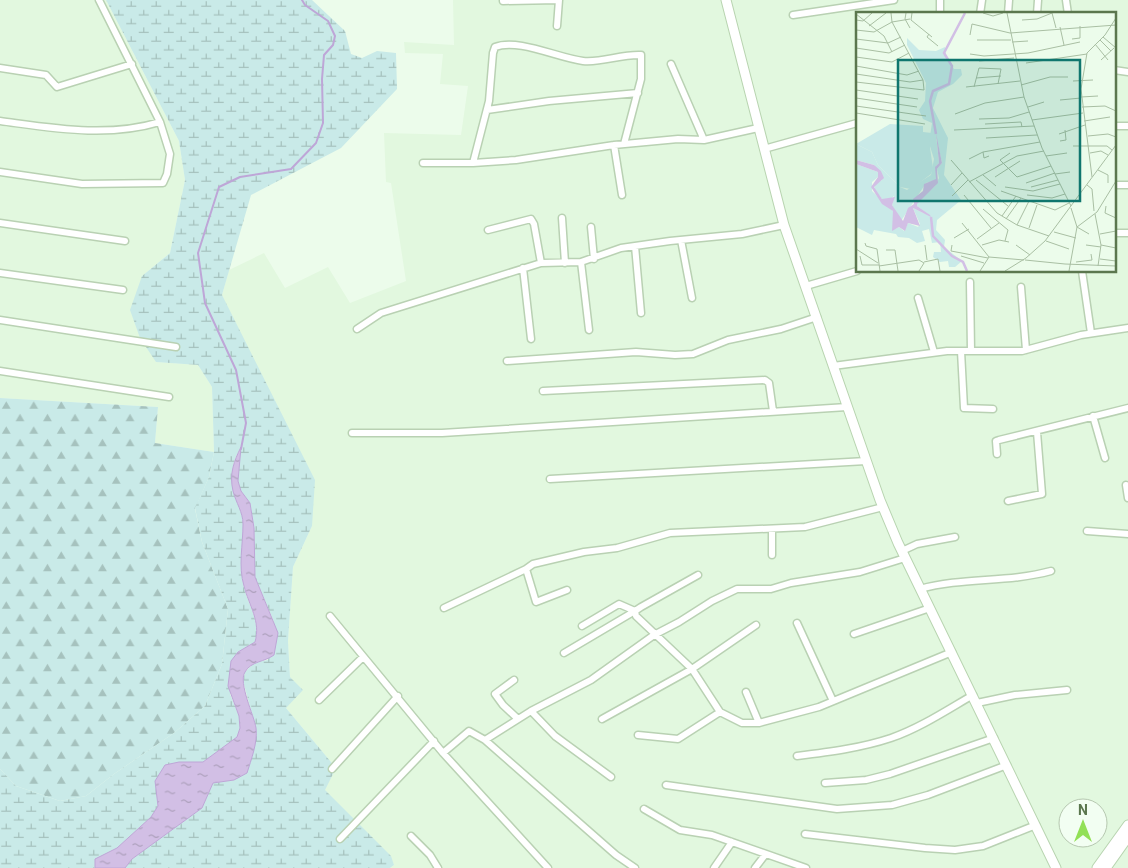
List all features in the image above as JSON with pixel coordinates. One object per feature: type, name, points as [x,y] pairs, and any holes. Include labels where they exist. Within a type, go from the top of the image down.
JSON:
[{"type":"street","points":[[0,172],[82,184],[163,183],[167,174],[170,154],[160,122],[99,0]]},
{"type":"street","points":[[503,1],[559,0],[557,26]]},
{"type":"street","points":[[726,0],[784,224],[883,507],[903,555],[1056,868]]},
{"type":"street","points":[[793,15],[894,0]]},
{"type":"street","points":[[473,163],[487,110],[493,53],[495,47],[502,44],[520,46],[586,62],[641,55],[638,94],[624,144]]},
{"type":"street","points":[[0,68],[46,75],[57,87],[132,64]]},
{"type":"street","points":[[671,64],[704,140]]},
{"type":"street","points":[[487,110],[549,101],[638,94]]},
{"type":"street","points":[[0,122],[78,131],[136,129],[160,122]]},
{"type":"street","points":[[764,150],[856,123]]},
{"type":"street","points":[[423,163],[473,163],[550,156],[624,144],[704,140],[758,128]]},
{"type":"street","points":[[614,145],[622,195]]},
{"type":"street","points":[[562,218],[565,263]]},
{"type":"street","points":[[488,230],[531,219],[534,224],[541,263]]},
{"type":"street","points":[[0,223],[125,241]]},
{"type":"street","points":[[357,329],[381,313],[541,263],[581,262],[635,246],[742,234],[784,224]]},
{"type":"street","points":[[591,228],[594,259]]},
{"type":"street","points":[[681,240],[692,298]]},
{"type":"street","points":[[635,246],[641,313]]},
{"type":"street","points":[[581,262],[589,330]]},
{"type":"street","points":[[523,268],[531,339]]},
{"type":"street","points":[[806,286],[856,271]]},
{"type":"street","points":[[1082,272],[1091,333]]},
{"type":"street","points":[[0,273],[123,290]]},
{"type":"street","points":[[970,282],[970,351]]},
{"type":"street","points":[[1021,287],[1026,350]]},
{"type":"street","points":[[918,298],[934,352]]},
{"type":"street","points":[[507,361],[636,352],[675,355],[693,354],[728,340],[781,329],[817,317]]},
{"type":"street","points":[[0,320],[176,347]]},
{"type":"street","points":[[833,366],[934,352],[1026,350],[1091,333],[1128,328]]},
{"type":"street","points":[[961,351],[964,408],[993,409]]},
{"type":"street","points":[[0,370],[169,397]]},
{"type":"street","points":[[543,391],[765,380],[769,383],[773,411]]},
{"type":"street","points":[[352,432],[442,433],[847,407]]},
{"type":"street","points":[[997,454],[996,441],[1128,408]]},
{"type":"street","points":[[1094,416],[1105,458]]},
{"type":"street","points":[[1008,501],[1042,494],[1037,432]]},
{"type":"street","points":[[550,479],[866,461]]},
{"type":"street","points":[[1126,485],[1128,498]]},
{"type":"street","points":[[444,608],[526,569],[532,564],[584,552],[617,548],[670,534],[805,526],[883,507]]},
{"type":"street","points":[[772,529],[772,555]]},
{"type":"street","points":[[1087,531],[1128,534]]},
{"type":"street","points":[[485,740],[531,711],[591,680],[654,635],[679,622],[712,600],[737,589],[771,589],[791,583],[860,572],[903,555],[917,544],[955,537]]},
{"type":"street","points":[[526,569],[536,602],[567,590]]},
{"type":"street","points":[[920,589],[941,584],[1024,578],[1051,572]]},
{"type":"street","points":[[564,653],[698,575]]},
{"type":"street","points":[[582,626],[619,604],[635,612],[636,616],[654,635],[692,669],[720,712],[742,723],[759,723],[833,701],[952,652]]},
{"type":"street","points":[[854,634],[930,608]]},
{"type":"street","points":[[330,616],[443,752],[548,868]]},
{"type":"street","points":[[797,623],[833,701]]},
{"type":"street","points":[[602,719],[692,669],[756,625]]},
{"type":"street","points":[[319,700],[363,657]]},
{"type":"street","points":[[514,680],[494,694],[518,719]]},
{"type":"street","points":[[797,756],[838,751],[893,738],[975,699],[1067,690]]},
{"type":"street","points":[[746,692],[759,723]]},
{"type":"street","points":[[332,769],[398,696]]},
{"type":"street","points":[[531,711],[555,736],[611,777]]},
{"type":"street","points":[[638,735],[678,740],[720,712]]},
{"type":"street","points":[[443,752],[469,731],[485,740],[616,855],[635,868]]},
{"type":"street","points":[[825,784],[866,780],[890,774],[994,738]]},
{"type":"street","points":[[340,839],[434,741]]},
{"type":"street","points":[[666,785],[846,809],[892,805],[928,795],[1007,765]]},
{"type":"street","points":[[644,809],[680,830],[712,835],[806,868]]},
{"type":"street","points":[[805,834],[955,850],[983,846],[1036,825]]},
{"type":"street","points":[[1097,868],[1128,825]]},
{"type":"street","points":[[411,836],[430,855],[438,868]]},
{"type":"street","points":[[1106,868],[1128,837]]},
{"type":"street","points":[[714,868],[732,842]]},
{"type":"street","points":[[755,868],[765,855]]},
{"type":"shaded area","points":[[0,0],[106,0],[179,141],[185,180],[170,253],[142,276],[156,362],[198,365],[212,387],[214,452],[155,443],[158,407],[0,398]]},
{"type":"shaded area","points":[[453,0],[1128,0],[1128,868],[390,868],[394,865],[390,856],[324,790],[336,768],[286,708],[290,677],[288,641],[293,567],[312,526],[222,295],[229,270],[264,253],[285,288],[328,267],[350,303],[406,281],[391,183],[386,182],[384,133],[461,135],[468,86],[440,84],[443,54],[405,53],[404,42],[454,45]]},
{"type":"green space","points":[[106,0],[312,0],[345,31],[351,54],[362,58],[377,51],[396,53],[397,89],[341,148],[251,195],[222,295],[315,480],[312,526],[293,567],[288,641],[290,677],[303,690],[286,708],[336,768],[325,790],[391,856],[394,865],[390,868],[125,868],[132,859],[202,808],[213,783],[234,780],[256,729],[243,681],[245,672],[255,662],[268,660],[274,622],[255,577],[254,528],[250,503],[241,491],[238,481],[240,449],[232,470],[232,478],[243,522],[243,583],[255,619],[256,634],[255,642],[238,652],[230,694],[239,716],[240,728],[237,737],[203,762],[179,762],[157,793],[158,806],[151,817],[117,848],[96,859],[95,868],[0,868],[0,769],[16,786],[60,801],[86,796],[114,774],[174,733],[205,706],[222,664],[228,609],[202,542],[195,508],[209,477],[214,452],[212,387],[198,365],[156,362],[140,338],[130,310],[142,276],[170,253],[185,180],[179,141]]},
{"type":"green space","points":[[0,398],[158,407],[155,443],[214,452],[209,477],[195,509],[202,542],[228,609],[222,664],[205,706],[174,733],[114,774],[86,796],[60,801],[16,786],[0,769]]},
{"type":"water","points":[[241,447],[238,481],[241,491],[250,503],[254,528],[255,577],[278,633],[274,655],[248,668],[243,677],[243,684],[256,728],[254,751],[247,773],[234,780],[213,783],[202,808],[132,859],[125,868],[95,868],[95,859],[117,848],[151,817],[158,806],[155,781],[165,765],[179,762],[203,762],[237,737],[240,728],[239,716],[228,686],[231,661],[238,652],[255,642],[257,627],[242,578],[243,520],[232,485],[233,468]]},
{"type":"waterway","points":[[241,449],[246,423],[236,370],[205,303],[198,253],[219,187],[240,177],[291,169],[316,143],[323,123],[322,79],[324,55],[333,45],[335,36],[328,21],[305,5],[302,0]]}]
